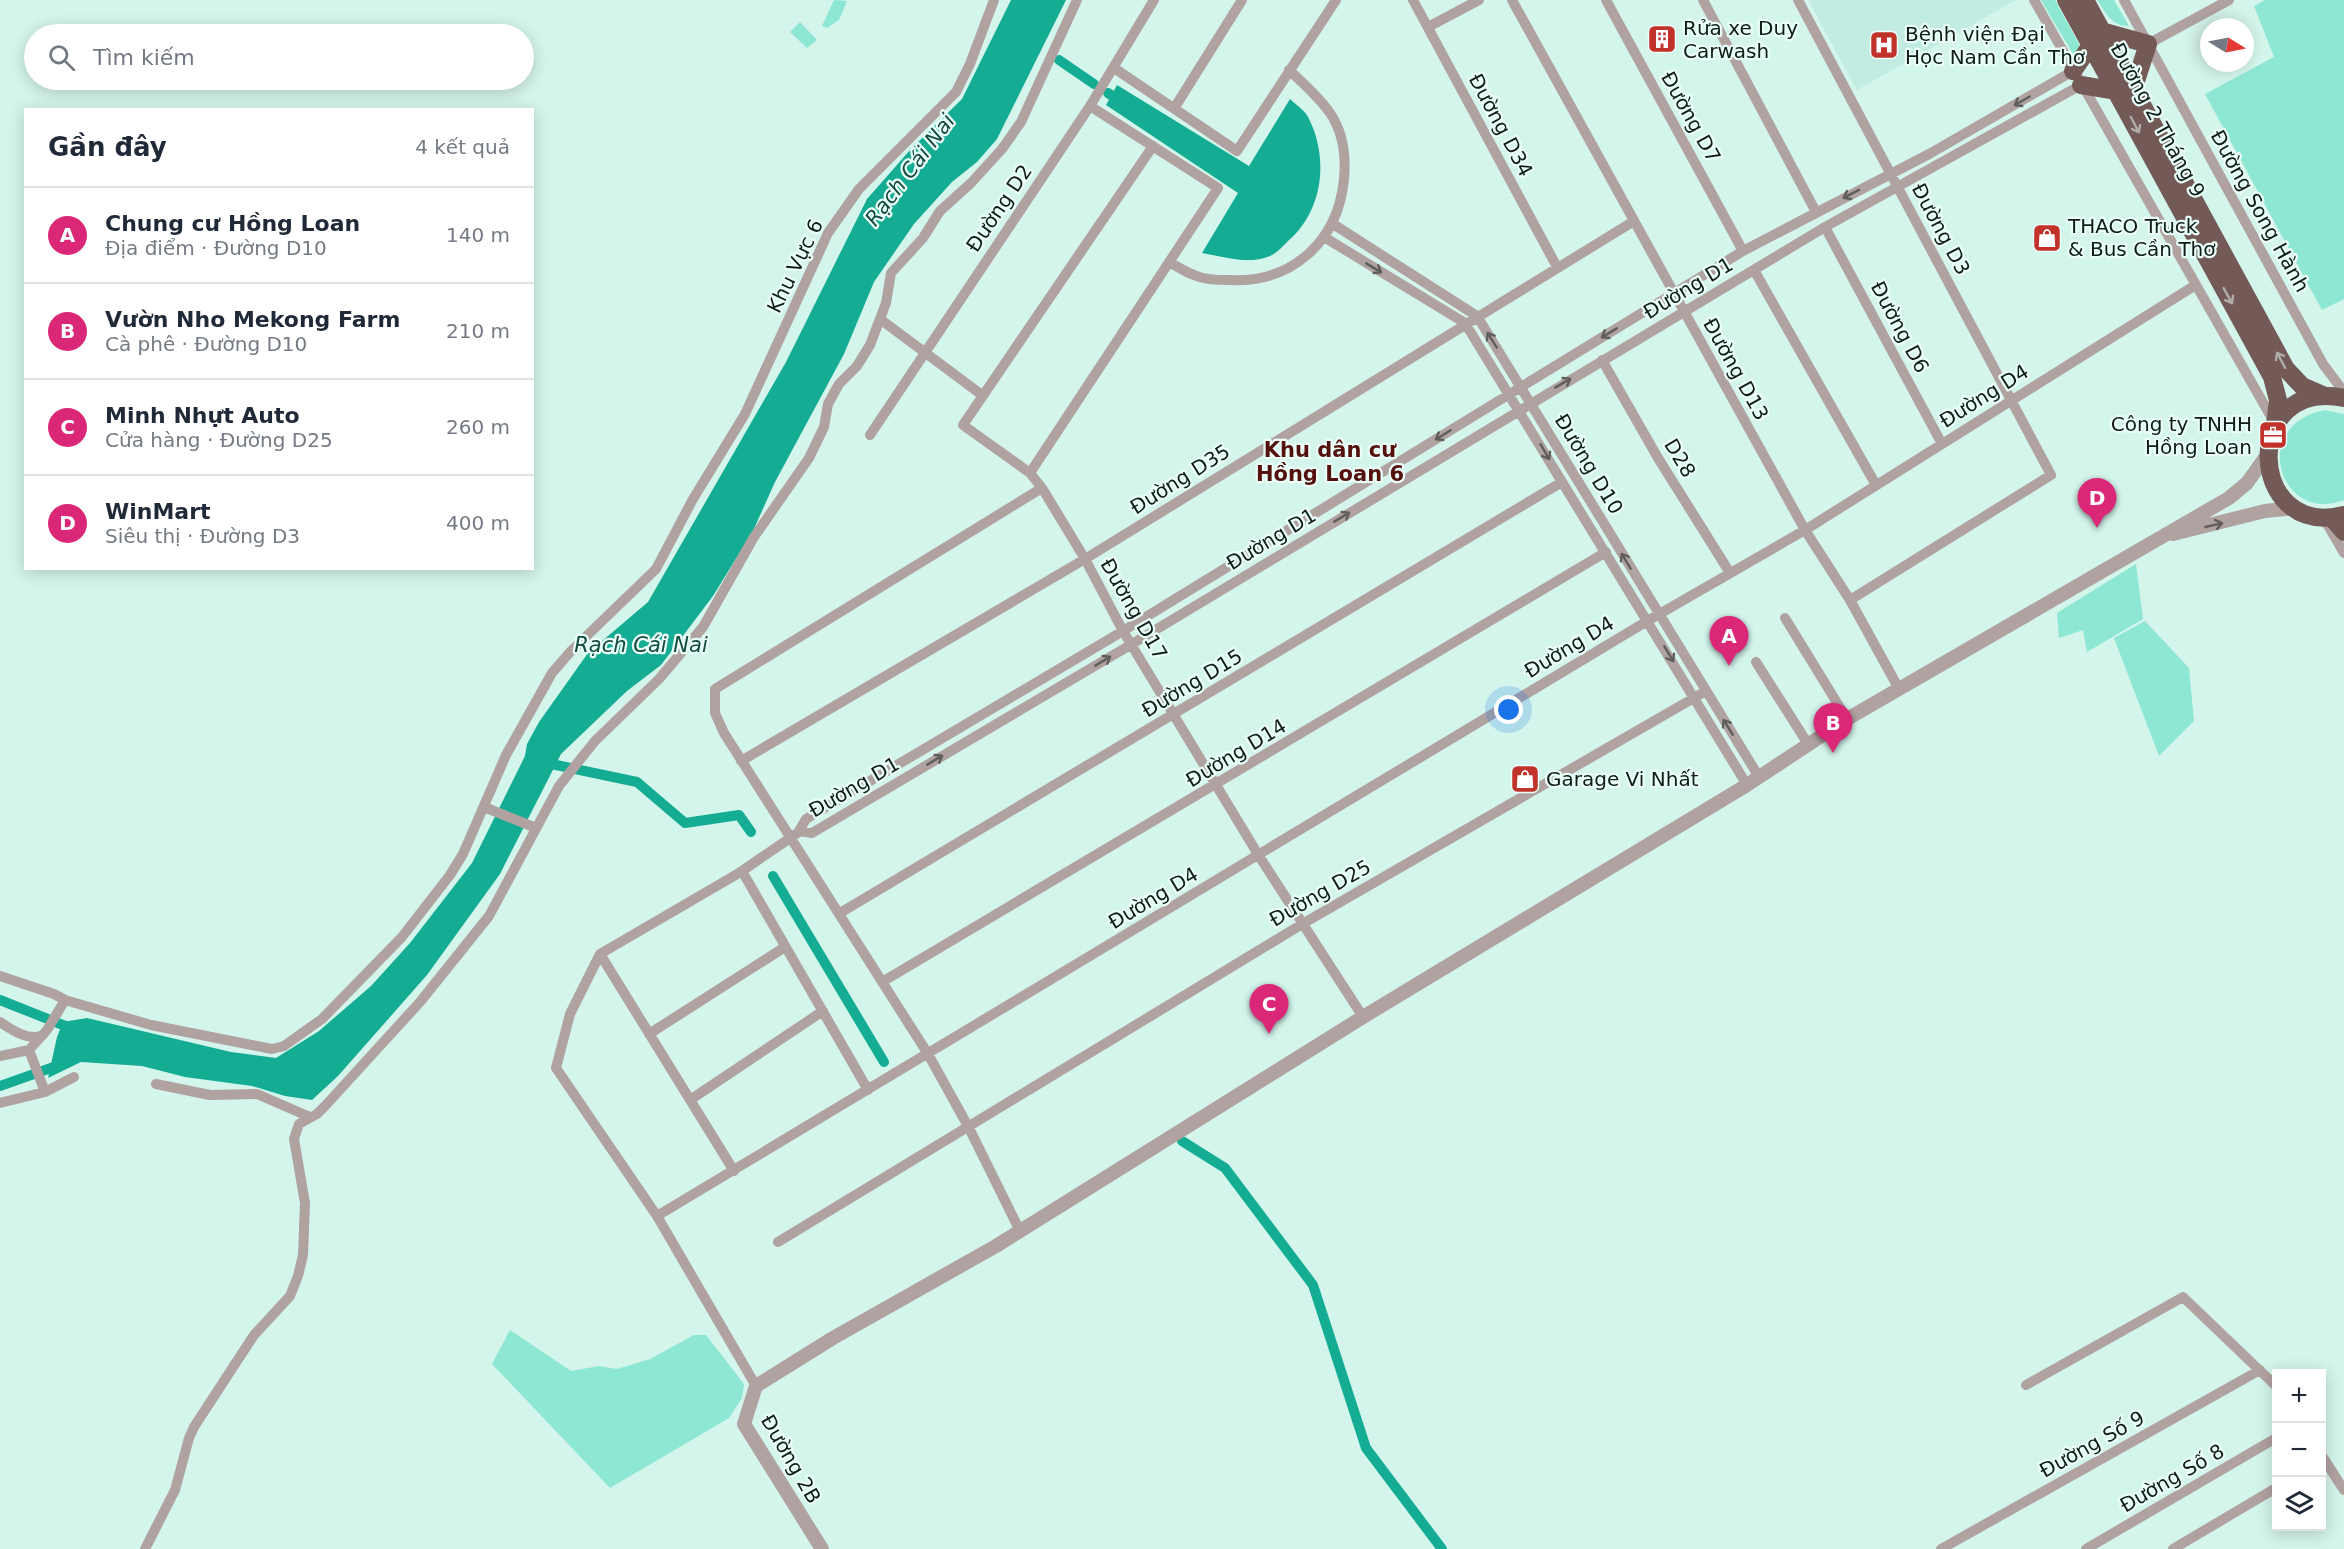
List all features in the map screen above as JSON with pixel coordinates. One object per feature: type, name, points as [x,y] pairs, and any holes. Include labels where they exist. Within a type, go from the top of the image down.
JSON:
[{"type":"highway","name":"Đường 2 Tháng 9","points":[[2066,0],[2096,38],[2286,369],[2302,386],[2325,396]]},
{"type":"highway","name":"Đường 2 Tháng 9","points":[[2085,0],[2096,38]]},
{"type":"highway","points":[[2096,38],[2148,44],[2125,91],[2077,78],[2096,38]]},
{"type":"highway","name":"Đường 2 Tháng 9","points":[[2125,91],[2272,377],[2278,400],[2275,425],[2267,455]]},
{"type":"highway","points":[[2275,425],[2296,405],[2325,396],[2344,398]]},
{"type":"highway","points":[[2267,455],[2274,485],[2294,508],[2333,517],[2344,532]]},
{"type":"street","name":"Khu Vực 6","points":[[0,976],[54,994],[65,1000],[196,1035],[272,1049],[284,1046],[322,1019],[402,937],[450,875],[488,808],[526,717],[552,673],[571,651],[652,574],[707,475],[753,399],[828,233],[859,189],[956,92],[970,64],[994,0]]},
{"type":"street","points":[[145,1549],[175,1490],[194,1427],[254,1335],[290,1296],[298,1276],[303,1255],[305,1203],[294,1139],[299,1124],[327,1105],[420,1002],[489,916],[532,826],[559,786],[595,741],[659,679],[703,627],[754,537],[810,458],[824,427],[828,404],[838,384],[856,366],[870,345],[886,303],[891,273],[923,238],[940,211],[971,183],[1002,149],[1021,122],[1077,0]]},
{"type":"street","name":"Đường D2","points":[[870,435],[1090,106],[1154,0]]},
{"type":"street","points":[[1175,107],[1242,0]]},
{"type":"street","points":[[1114,68],[1237,151],[1336,0]]},
{"type":"street","name":"Đường D34","points":[[1413,0],[1557,267]]},
{"type":"street","points":[[1428,27],[1479,0]]},
{"type":"street","name":"Đường D13","points":[[1512,0],[1805,530],[1850,600],[1899,688]]},
{"type":"street","name":"Đường D7","points":[[1606,0],[1743,251]]},
{"type":"street","points":[[1702,0],[1816,212]]},
{"type":"street","name":"Đường D3","points":[[1798,0],[1892,172],[2051,475],[1850,600]]},
{"type":"street","points":[[2034,0],[2194,286],[2275,425]]},
{"type":"street","name":"Đường Song Hành","points":[[2124,0],[2323,364],[2344,392]]},
{"type":"street","points":[[2148,44],[2229,0]]},
{"type":"street","points":[[1169,262],[1194,275],[1212,280],[1241,281],[1267,277],[1292,267],[1324,237],[1333,224],[1342,197],[1345,170],[1342,141],[1331,114],[1289,70]]},
{"type":"street","name":"Đường D1","points":[[795,834],[806,819],[1123,631],[1743,251],[2077,78]]},
{"type":"street","name":"Đường D1","points":[[795,834],[812,833],[1132,644],[1825,227],[1899,189],[2077,78]]},
{"type":"street","points":[[1030,473],[1218,189],[1090,106]]},
{"type":"street","points":[[880,319],[982,395],[1153,146]]},
{"type":"street","name":"Đường D35","points":[[741,761],[1084,559],[1634,220]]},
{"type":"street","name":"Đường D10","points":[[1333,224],[1477,316],[1531,402],[1653,617],[1695,698],[1753,781]]},
{"type":"street","name":"Đường D6","points":[[1825,227],[1942,444]]},
{"type":"street","name":"Đường D10","points":[[1324,237],[1465,323],[1606,552],[1706,691],[1753,781]]},
{"type":"street","points":[[1754,270],[1876,485]]},
{"type":"street","name":"Đường D4","points":[[657,1216],[1653,617],[1805,530],[2194,286]]},
{"type":"street","name":"D28","points":[[1602,360],[1658,458],[1730,573]]},
{"type":"street","name":"Đường D17","points":[[982,395],[963,424],[1030,473],[1042,488],[1123,631],[1258,856],[1304,923],[1363,1017]]},
{"type":"street","points":[[795,834],[742,871],[600,954],[570,1014],[556,1068],[657,1216],[756,1386],[832,1338],[1020,1231],[1363,1017],[1753,781],[1847,719],[2238,491],[2255,474],[2267,455]]},
{"type":"street","name":"Đường D15","points":[[840,913],[1562,482]]},
{"type":"street","points":[[1020,1231],[969,1128],[928,1054],[840,913],[795,834],[741,761],[715,713],[715,689],[1042,488]]},
{"type":"street","points":[[2157,537],[2265,511],[2294,508]]},
{"type":"street","points":[[2333,517],[2344,553]]},
{"type":"street","name":"Đường D14","points":[[882,982],[1606,552]]},
{"type":"street","points":[[1785,618],[1847,719]]},
{"type":"street","points":[[1756,662],[1808,744]]},
{"type":"street","name":"Đường D25","points":[[778,1242],[1304,923],[1706,691]]},
{"type":"street","points":[[488,808],[532,826]]},
{"type":"street","points":[[742,871],[868,1090]]},
{"type":"street","points":[[649,1034],[785,946]]},
{"type":"street","points":[[600,954],[734,1171]]},
{"type":"street","points":[[0,1056],[30,1053],[65,1000]]},
{"type":"street","points":[[690,1100],[823,1011]]},
{"type":"street","points":[[0,1022],[25,1036],[40,1037],[45,1033]]},
{"type":"street","points":[[30,1053],[45,1089]]},
{"type":"street","points":[[0,1103],[74,1077]]},
{"type":"street","points":[[156,1084],[210,1095],[256,1094],[310,1117]]},
{"type":"street","points":[[2026,1385],[2183,1297],[2272,1381]]},
{"type":"street","name":"Đường Số 9","points":[[1941,1549],[2260,1370]]},
{"type":"street","name":"Đường 2B","points":[[756,1386],[744,1424],[822,1549]]},
{"type":"street","name":"Đường Số 8","points":[[2086,1549],[2272,1441]]},
{"type":"street","points":[[2326,1465],[2344,1490]]},
{"type":"street","points":[[2173,1549],[2272,1491]]},
{"type":"shaded area","points":[[834,0],[847,1],[839,20],[827,28],[822,26]]},
{"type":"shaded area","name":"Bệnh viện Đại Học Nam Cần Thơ","points":[[1808,0],[2016,0],[1857,90]]},
{"type":"shaded area","points":[[2041,0],[2055,0],[2081,48],[2077,53],[2073,54]]},
{"type":"shaded area","points":[[2097,0],[2114,0],[2129,26],[2113,21]]},
{"type":"shaded area","points":[[2265,0],[2344,0],[2344,299],[2322,310],[2205,94],[2246,72],[2254,72],[2254,68],[2274,57],[2254,6]]},
{"type":"shaded area","points":[[800,22],[817,40],[807,48],[790,32]]},
{"type":"shaded area","points":[[2325,410],[2344,414],[2344,500],[2322,504],[2303,499],[2290,486],[2282,470],[2280,452],[2286,434],[2301,419]]},
{"type":"shaded area","points":[[2136,564],[2143,619],[2087,652],[2083,630],[2059,638],[2057,613]]},
{"type":"shaded area","points":[[2145,621],[2189,668],[2194,721],[2159,756],[2114,638]]},
{"type":"shaded area","points":[[510,1330],[571,1371],[599,1366],[617,1369],[650,1359],[694,1335],[706,1335],[744,1384],[742,1398],[729,1418],[610,1488],[492,1364]]},
{"type":"water","name":"Rạch Cái Nai","points":[[1011,0],[1066,0],[997,139],[977,162],[952,182],[914,224],[874,282],[844,354],[775,482],[753,531],[713,596],[661,665],[627,691],[561,754],[500,874],[427,975],[338,1076],[312,1100],[285,1096],[252,1086],[185,1077],[142,1066],[81,1062],[48,1078],[57,1037],[63,1022],[87,1018],[231,1052],[276,1058],[319,1031],[371,986],[410,943],[472,863],[525,756],[527,744],[539,722],[588,653],[648,602],[786,362],[867,199],[911,149],[962,99]]},
{"type":"water","points":[[1117,85],[1249,166],[1290,99],[1308,116],[1319,151],[1319,184],[1309,215],[1300,229],[1277,251],[1262,259],[1236,259],[1202,253],[1238,193],[1106,105]]},
{"type":"waterway","points":[[1059,60],[1094,84]]},
{"type":"waterway","points":[[542,762],[637,782],[685,823],[739,815],[751,832]]},
{"type":"waterway","points":[[773,876],[884,1062]]},
{"type":"waterway","points":[[0,1000],[73,1029]]},
{"type":"waterway","points":[[0,1086],[62,1064]]},
{"type":"waterway","points":[[1182,1141],[1225,1168],[1313,1285],[1366,1448],[1442,1549]]},
{"type":"place","name":"Rửa xe Duy Carwash","points":[[1662,39]]},
{"type":"place","name":"Bệnh viện Đại Học Nam Cần Thơ","points":[[1884,45]]},
{"type":"place","name":"THACO Truck & Bus Cần Thơ","points":[[2047,238]]},
{"type":"place","name":"Công ty TNHH Hồng Loan","points":[[2273,435]]},
{"type":"place","name":"WinMart","points":[[2097,528]]},
{"type":"place","name":"Chung cư Hồng Loan","points":[[1729,666]]},
{"type":"place","name":"Vườn Nho Mekong Farm","points":[[1833,753]]},
{"type":"place","name":"Garage Vi Nhất","points":[[1525,779]]},
{"type":"place","name":"Minh Nhựt Auto","points":[[1269,1034]]},
{"type":"district","name":"Khu dân cư Hồng Loan 6","points":[[1330,462]]}]
